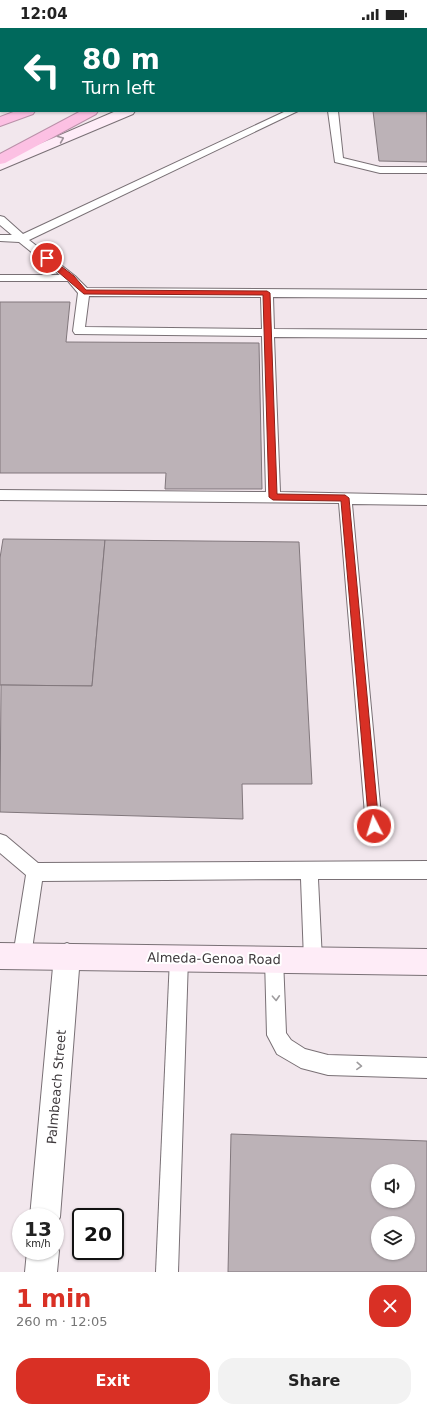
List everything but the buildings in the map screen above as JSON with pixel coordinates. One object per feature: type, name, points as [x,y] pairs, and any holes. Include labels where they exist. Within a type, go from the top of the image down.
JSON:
[{"type":"highway","points":[[0,122],[25,112]]},
{"type":"highway","points":[[0,160],[89,112]]},
{"type":"street","points":[[0,166],[126,112]]},
{"type":"street","name":"Almeda-Genoa Road","points":[[11,956],[427,962]]},
{"type":"street","name":"Palmbeach Street","points":[[47,1208],[68,956]]},
{"type":"street","points":[[41,1272],[42,1260]]},
{"type":"lane","points":[[0,238],[22,239],[291,112]]},
{"type":"lane","points":[[333,112],[338,160],[380,170],[427,170]]},
{"type":"lane","points":[[0,219],[22,239],[71,278],[84,292],[427,294]]},
{"type":"lane","points":[[0,278],[71,278]]},
{"type":"lane","points":[[84,292],[79,331],[427,334]]},
{"type":"lane","points":[[267,293],[273,497]]},
{"type":"lane","points":[[0,495],[427,500]]},
{"type":"lane","points":[[345,498],[374,826]]},
{"type":"lane","points":[[0,842],[35,872],[427,870]]},
{"type":"lane","points":[[310,871],[313,960]]},
{"type":"lane","points":[[11,956],[35,872]]},
{"type":"lane","points":[[167,1272],[179,958]]},
{"type":"lane","points":[[274,959],[278,1035],[284,1047],[301,1058],[328,1065],[427,1068]]},
{"type":"route","points":[[47,258],[71,278],[84,292],[267,293],[273,497],[345,498],[374,826]]}]
